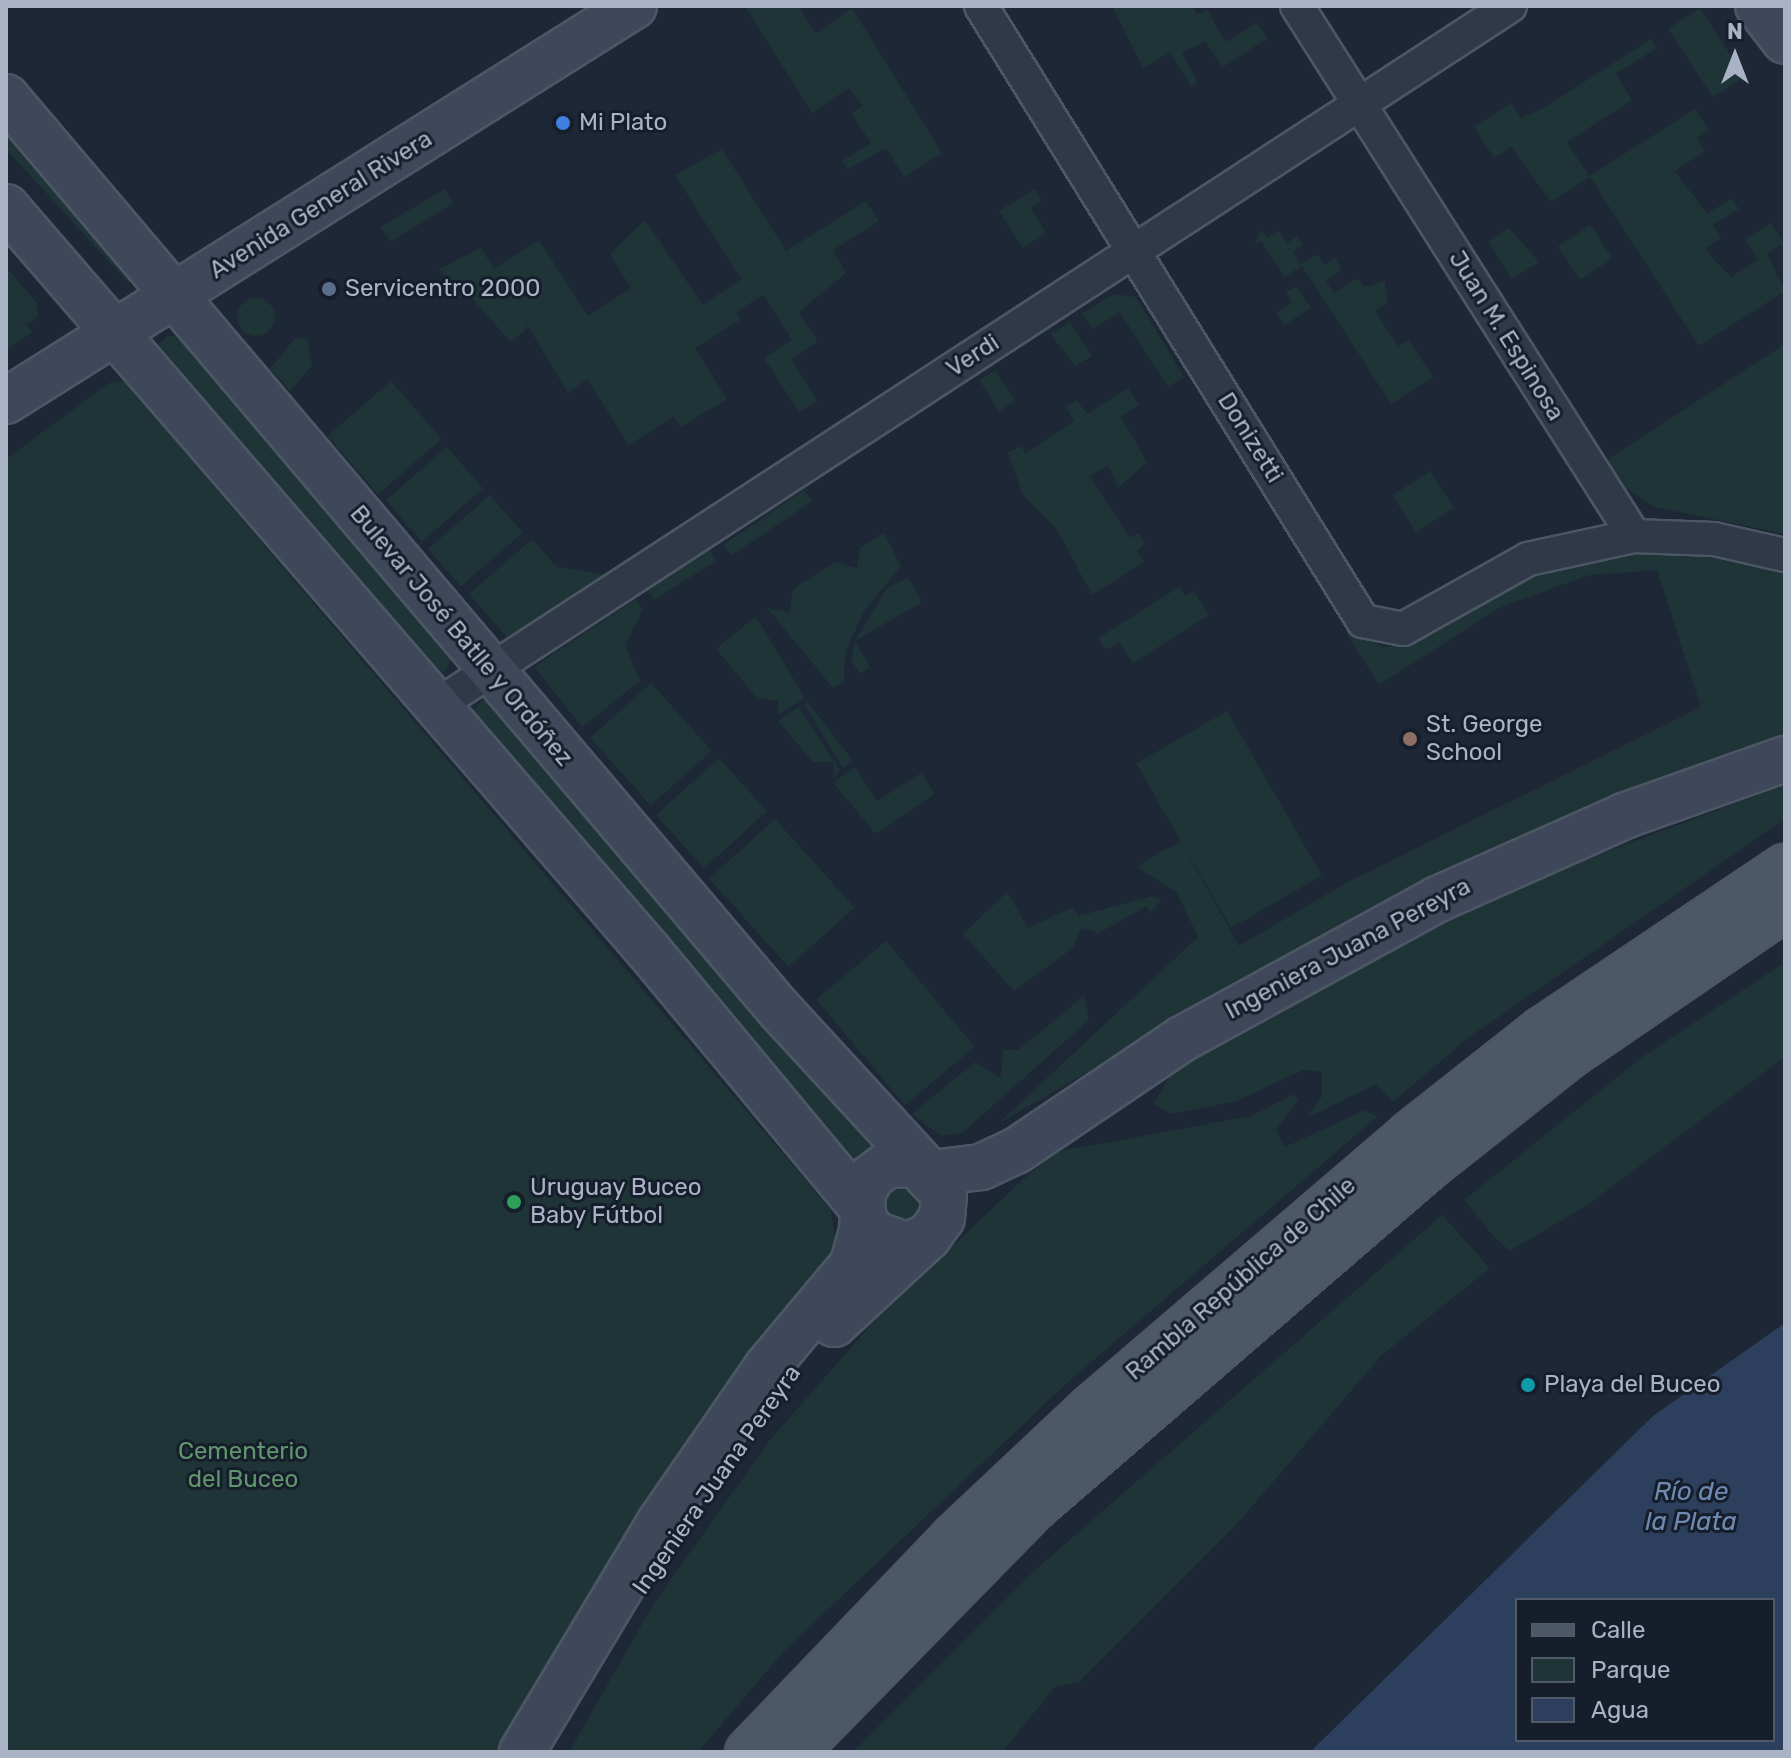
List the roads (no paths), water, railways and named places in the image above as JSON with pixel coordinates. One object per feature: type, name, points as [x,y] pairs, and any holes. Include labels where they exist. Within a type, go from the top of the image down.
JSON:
[{"type":"main road","name":"Avenida General Rivera","points":[[6,401],[178,296],[634,6]]},
{"type":"main road","points":[[1758,6],[1785,41]]},
{"type":"main road","name":"Bulevar José Batlle y Ordóñez","points":[[6,97],[178,296],[491,672],[928,1170]]},
{"type":"main road","points":[[6,207],[658,962],[863,1215],[875,1234],[895,1244],[928,1237]]},
{"type":"main road","name":"Ingeniera Juana Pereyra","points":[[522,1752],[660,1522],[767,1367],[853,1264],[866,1185],[878,1170],[896,1163],[928,1170],[981,1167],[1016,1151],[1182,1039],[1438,899],[1624,816],[1785,759]]},
{"type":"main road","name":"Rambla República de Chile","points":[[748,1752],[900,1592],[1091,1408],[1397,1145],[1542,1030],[1785,867]]},
{"type":"main road","name":"Rambla República de Chile","points":[[795,1752],[1026,1516],[1431,1165],[1570,1055],[1785,908]]},
{"type":"main road","name":"Ingeniera Juana Pereyra","points":[[544,1752],[601,1648],[782,1380],[928,1237],[944,1210],[928,1170]]},
{"type":"street","name":"Donizetti","points":[[981,6],[1363,621],[1403,629],[1528,559],[1634,536]]},
{"type":"street","name":"Juan M. Espinosa","points":[[1297,6],[1634,536]]},
{"type":"street","name":"Verdi","points":[[436,706],[1510,6]]},
{"type":"street","points":[[1634,536],[1714,539],[1785,555]]},
{"type":"water","name":"Río de la Plata","points":[[1785,1323],[1785,1752],[1310,1752],[1653,1416]]},
{"type":"place","name":"Mi Plato","points":[[563,123]]},
{"type":"place","name":"Servicentro 2000","points":[[329,289]]},
{"type":"place","name":"St. George School","points":[[1410,739]]},
{"type":"place","name":"Uruguay Buceo Baby Fútbol","points":[[514,1202]]},
{"type":"place","name":"Playa del Buceo","points":[[1528,1385]]},
{"type":"park label","name":"Cementerio del Buceo","points":[[243,1466]]}]
